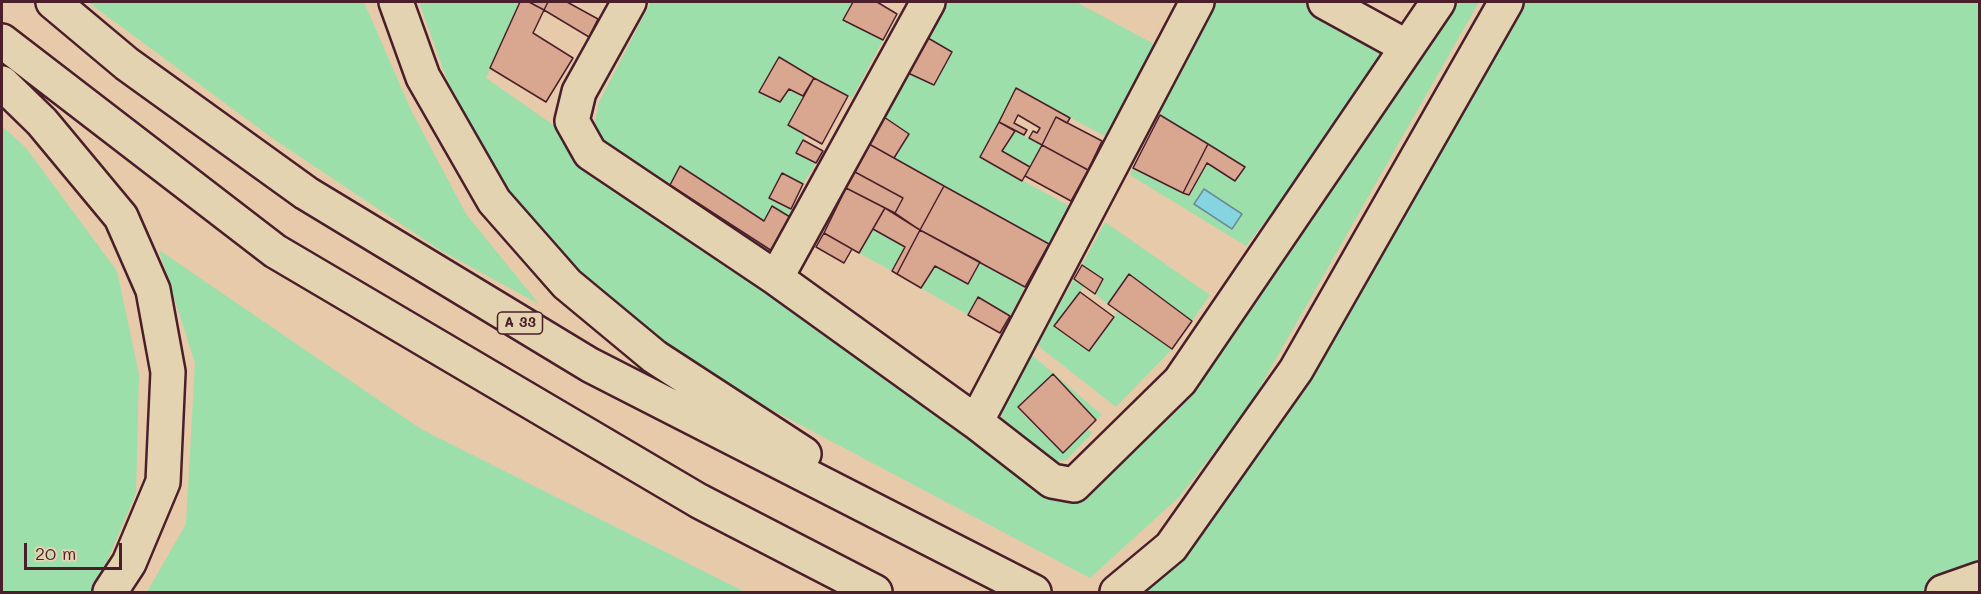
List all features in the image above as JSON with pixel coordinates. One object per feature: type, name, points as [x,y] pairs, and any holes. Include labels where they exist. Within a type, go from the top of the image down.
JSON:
[{"type":"main road","name":"A 33","points":[[53,2],[127,64],[306,193],[580,359],[1028,590]]},
{"type":"main road","points":[[396,2],[423,77],[494,201],[567,284],[655,357],[799,451],[985,550],[1028,590]]},
{"type":"main road","points":[[629,2],[579,92],[572,121],[590,153],[777,278],[976,422],[1052,481],[1074,484],[1180,381],[1438,2]]},
{"type":"main road","points":[[777,278],[928,2]]},
{"type":"main road","points":[[976,422],[1197,2]]},
{"type":"main road","points":[[1325,2],[1407,46]]},
{"type":"main road","points":[[1117,592],[1171,547],[1296,370],[1506,2]]},
{"type":"main road","points":[[2,40],[276,251],[699,501],[875,592]]},
{"type":"main road","points":[[2,83],[42,122],[121,217],[153,290],[168,372],[163,482],[129,563],[110,592]]},
{"type":"main road","points":[[1943,592],[1980,579]]},
{"type":"green space","points":[[88,2],[364,2],[411,110],[466,214],[539,304],[440,250],[275,140]]},
{"type":"green space","points":[[419,2],[520,2],[486,78],[562,131],[573,153],[603,185],[703,239],[987,444],[1102,480],[1196,391],[1454,2],[1479,2],[1248,408],[1179,497],[1090,578],[742,394],[683,356],[592,285],[539,228],[500,179],[449,85]]},
{"type":"green space","points":[[651,2],[853,2],[843,20],[883,40],[852,98],[780,57],[759,91],[780,102],[789,89],[803,96],[788,124],[805,135],[797,153],[816,163],[803,184],[782,173],[769,198],[791,209],[790,217],[772,206],[764,221],[680,167],[670,184],[772,251],[764,260],[612,163],[594,127],[599,102]]},
{"type":"green space","points":[[948,2],[1076,2],[1154,44],[1105,136],[1016,89],[980,157],[1069,206],[1049,244],[894,158],[909,135],[884,117],[908,73],[934,85],[952,52],[928,38]]},
{"type":"green space","points":[[1207,2],[1309,2],[1383,54],[1385,67],[1246,246],[1130,175],[1133,168],[1189,194],[1207,163],[1244,167],[1160,115],[1177,62]]},
{"type":"green space","points":[[1506,2],[1979,2],[1979,579],[1943,592],[1117,592],[1171,547]]},
{"type":"green space","points":[[2,126],[26,148],[117,271],[139,374],[136,493],[94,592],[2,592]]},
{"type":"green space","points":[[1015,131],[1042,145],[1030,167],[1002,151]]},
{"type":"green space","points":[[1105,222],[1210,295],[1192,321],[1129,275],[1108,304],[1095,294],[1103,279],[1082,265]]},
{"type":"green space","points":[[873,229],[905,247],[892,271],[859,253]]},
{"type":"green space","points":[[159,250],[421,429],[745,592],[147,592],[186,524],[195,363]]},
{"type":"green space","points":[[980,262],[1025,287],[1010,316],[968,315],[921,288],[935,266],[968,284]]},
{"type":"green space","points":[[1074,279],[1084,286],[1055,326],[1089,350],[1118,311],[1172,349],[1116,407],[1037,345]]},
{"type":"green space","points":[[1032,355],[1102,415],[1096,420],[1053,375],[1017,408],[1063,452],[1087,429],[1092,433],[1066,460],[1052,462],[1002,423],[1007,397]]},
{"type":"water","points":[[1204,189],[1242,214],[1232,229],[1194,204]]},
{"type":"building","points":[[520,2],[529,2],[544,10],[533,33],[573,58],[546,102],[490,68]]},
{"type":"building","points":[[529,2],[548,2],[544,10]]},
{"type":"building","points":[[548,2],[567,2],[598,19],[589,37],[544,10]]},
{"type":"building","points":[[853,2],[877,2],[897,14],[883,40],[843,20]]},
{"type":"building","points":[[928,38],[952,52],[934,85],[908,73]]},
{"type":"building","points":[[779,57],[814,78],[803,96],[789,89],[780,102],[759,92]]},
{"type":"building","points":[[814,78],[848,96],[822,144],[788,125]]},
{"type":"building","points":[[1016,88],[1070,118],[1067,123],[1056,117],[1042,145],[1029,138],[1033,131],[1037,133],[1040,128],[1018,115],[1014,123],[1027,130],[1024,135],[999,122]]},
{"type":"building","points":[[1160,115],[1208,144],[1183,193],[1133,168]]},
{"type":"building","points":[[884,117],[909,134],[894,158],[869,144]]},
{"type":"building","points":[[1056,117],[1102,141],[1088,170],[1042,145]]},
{"type":"building","points":[[999,122],[1015,131],[1002,151],[1030,167],[1022,181],[980,157]]},
{"type":"building","points":[[803,140],[823,151],[816,163],[796,153]]},
{"type":"building","points":[[869,144],[944,186],[920,230],[895,213],[903,198],[855,172]]},
{"type":"building","points":[[1208,144],[1245,167],[1235,181],[1207,163],[1189,195],[1183,193]]},
{"type":"building","points":[[1042,145],[1088,170],[1071,201],[1025,176]]},
{"type":"building","points":[[680,166],[764,221],[772,206],[790,217],[772,251],[670,185]]},
{"type":"building","points":[[855,172],[903,198],[895,213],[846,188]]},
{"type":"building","points":[[782,173],[803,184],[791,209],[769,198]]},
{"type":"building","points":[[944,186],[1049,244],[1025,287],[920,230]]},
{"type":"building","points":[[846,188],[885,208],[859,253],[824,233]]},
{"type":"building","points":[[885,208],[920,230],[897,274],[892,271],[905,247],[873,229]]},
{"type":"building","points":[[920,230],[980,262],[968,284],[935,266],[921,288],[897,274]]},
{"type":"building","points":[[824,233],[852,249],[844,263],[816,247]]},
{"type":"building","points":[[1082,265],[1103,279],[1095,294],[1074,279]]},
{"type":"building","points":[[1129,274],[1192,321],[1172,349],[1108,304]]},
{"type":"building","points":[[1080,292],[1114,317],[1089,351],[1054,326]]},
{"type":"building","points":[[978,297],[1010,316],[1000,333],[968,315]]},
{"type":"building","points":[[1053,374],[1096,420],[1063,453],[1018,407]]}]
